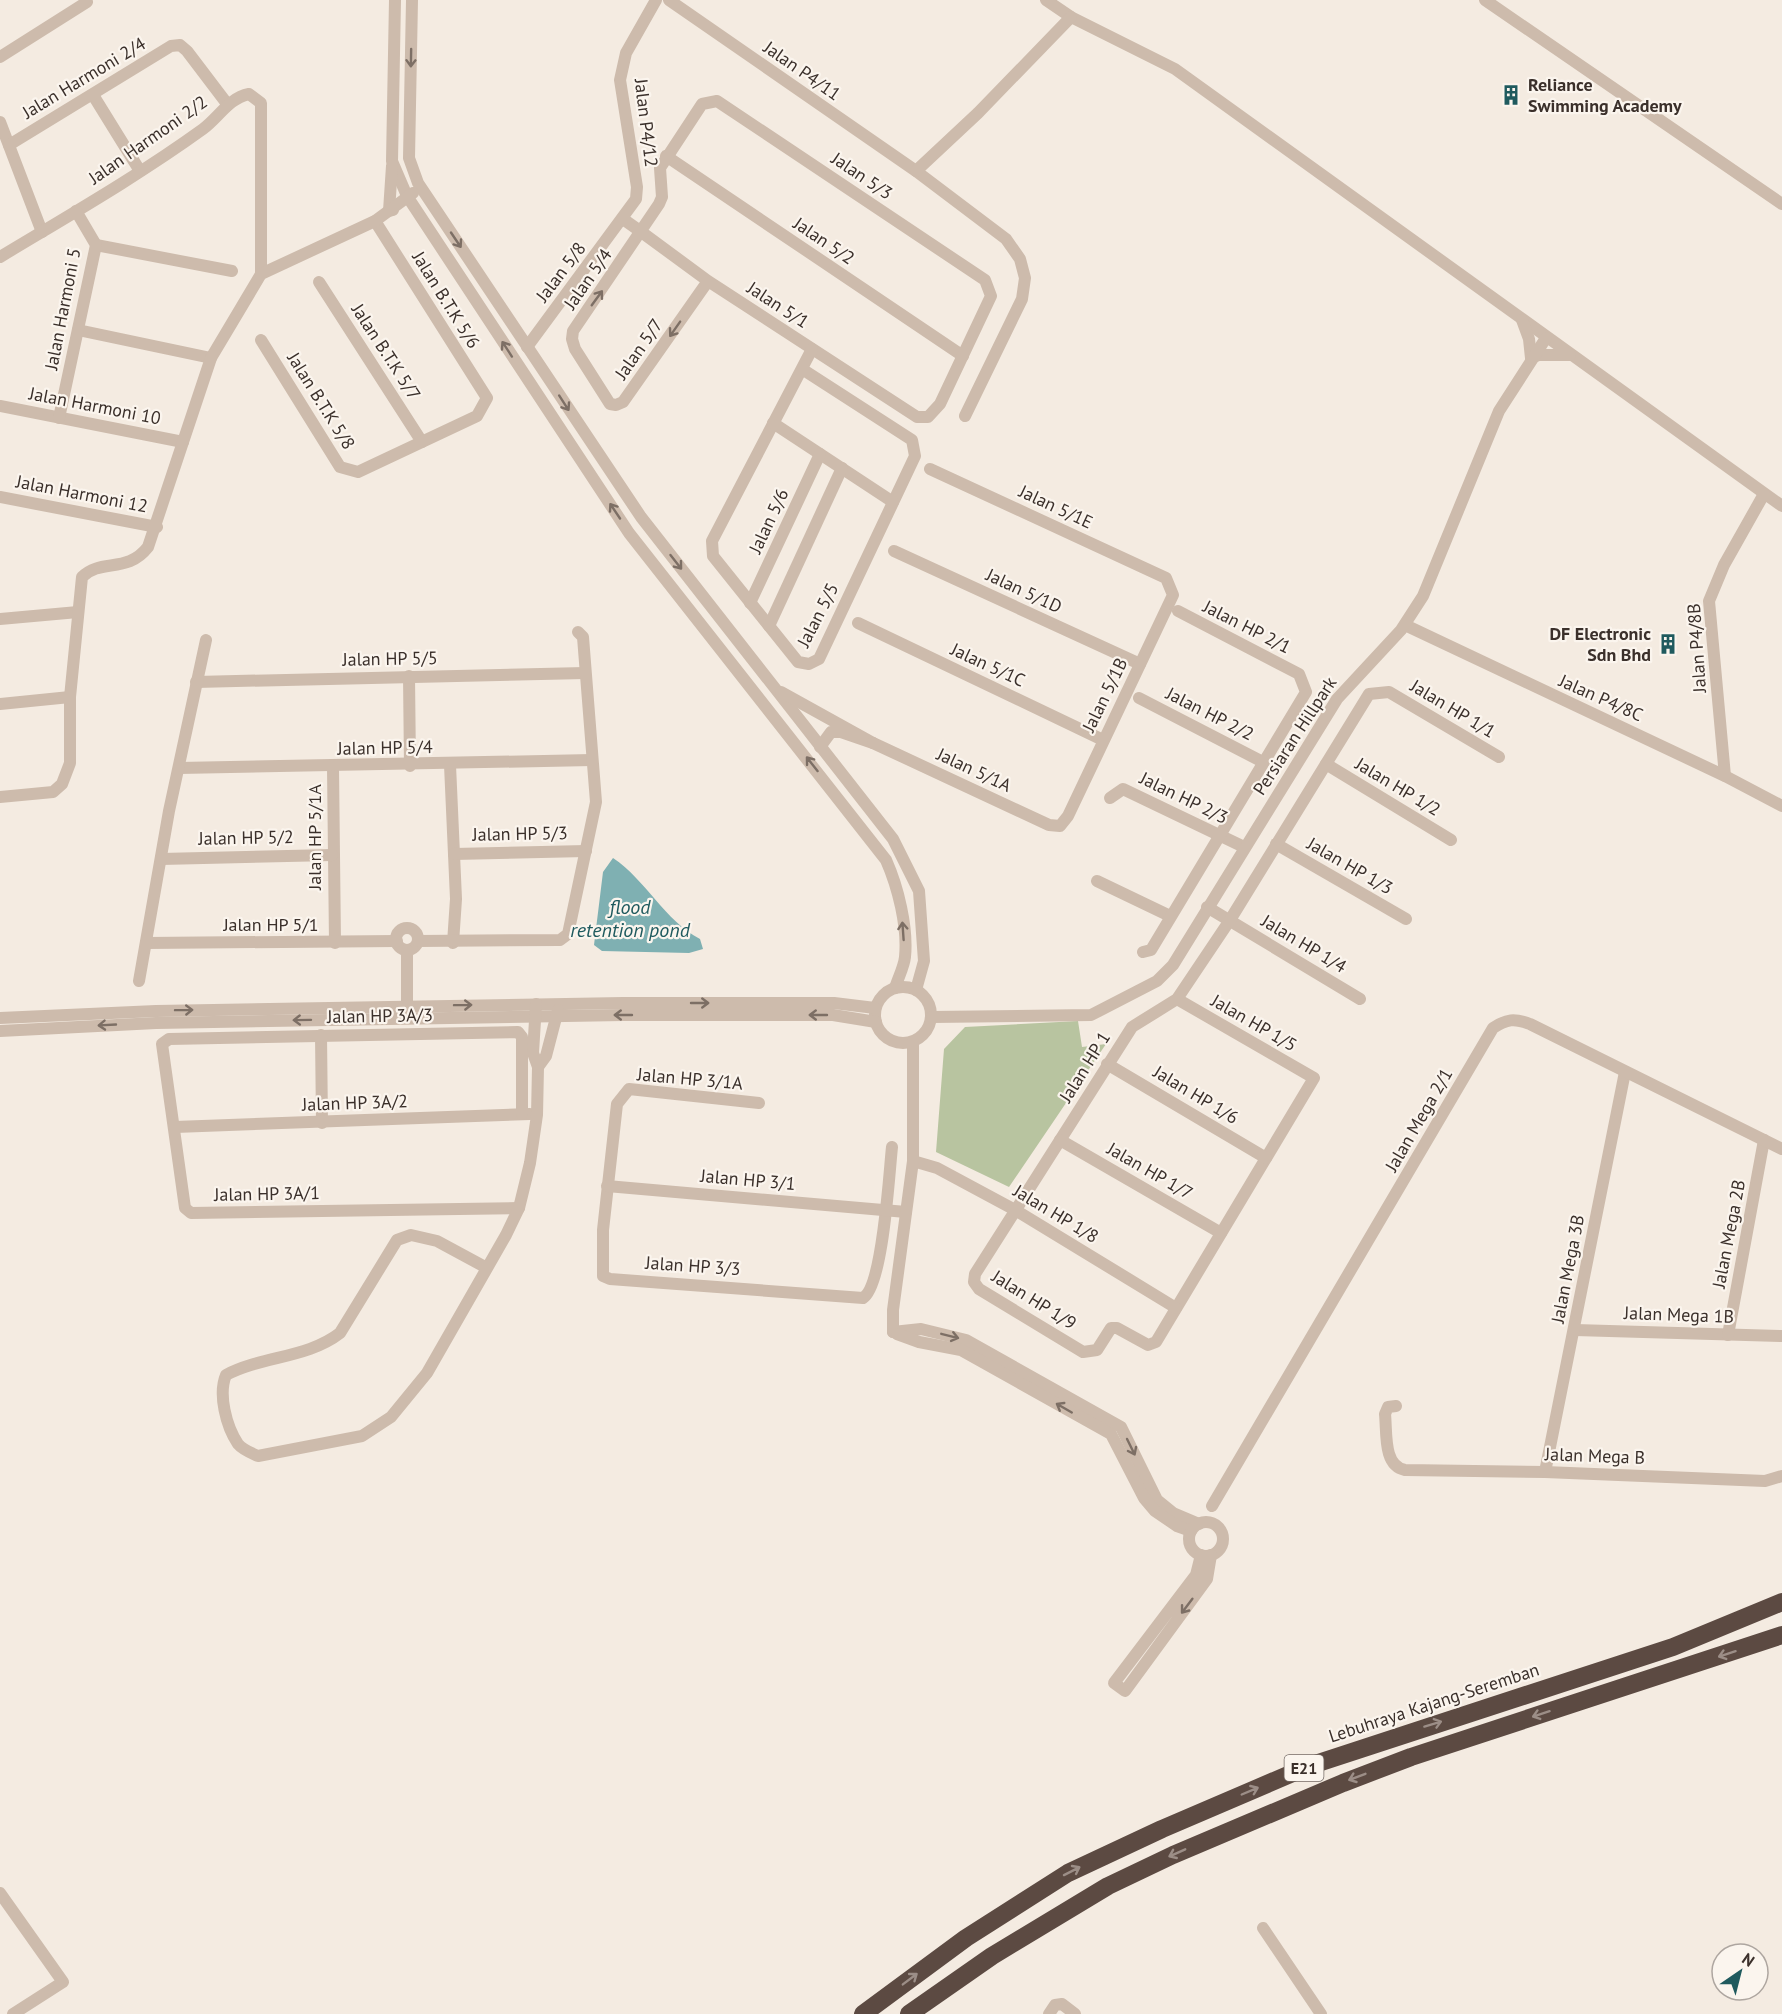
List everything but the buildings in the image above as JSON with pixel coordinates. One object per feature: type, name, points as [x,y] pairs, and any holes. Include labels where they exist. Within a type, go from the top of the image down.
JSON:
[{"type":"highway","name":"Lebuhraya Kajang-Seremban","points":[[863,2014],[966,1938],[1068,1873],[1162,1829],[1309,1766],[1673,1647],[1782,1602]]},
{"type":"highway","name":"E21","points":[[909,2014],[992,1956],[1089,1898],[1173,1855],[1343,1783],[1411,1757],[1782,1635]]},
{"type":"street","points":[[389,211],[395,0]]},
{"type":"street","points":[[412,0],[409,158],[422,188],[641,517],[893,839],[919,891],[924,961],[916,990]]},
{"type":"street","name":"Jalan P4/12","points":[[623,219],[636,199],[637,187],[620,80],[626,53],[656,0]]},
{"type":"street","name":"Jalan P4/11","points":[[669,0],[916,171],[1006,239],[1020,259],[1026,278],[1022,299],[965,416]]},
{"type":"street","points":[[1046,0],[1071,16],[1175,69],[1782,506]]},
{"type":"street","points":[[1485,0],[1782,204]]},
{"type":"street","points":[[0,57],[87,2]]},
{"type":"street","points":[[916,171],[978,113],[1071,16]]},
{"type":"street","name":"Jalan Harmoni 2/4","points":[[9,145],[171,46],[180,45],[228,105]]},
{"type":"street","name":"Jalan Harmoni 2/2","points":[[0,257],[140,171],[205,128],[238,96],[249,94],[261,103],[261,274]]},
{"type":"street","points":[[93,95],[140,171]]},
{"type":"street","name":"Jalan 5/3","points":[[640,231],[662,197],[660,168],[666,156],[702,104],[717,101],[985,280],[991,296],[940,404],[928,417],[917,417]]},
{"type":"street","points":[[0,122],[42,231]]},
{"type":"street","name":"Jalan 5/2","points":[[666,156],[963,356]]},
{"type":"street","points":[[392,161],[407,196],[629,533],[871,838],[896,882],[902,914],[905,957],[895,988],[882,997],[875,1008],[876,1022],[886,1038],[894,1042],[913,1042],[926,1032],[931,1013],[928,1001],[916,990],[895,988]]},
{"type":"street","points":[[0,797],[53,792],[62,784],[70,763],[70,698],[82,578],[93,570],[135,561],[148,547],[157,527],[211,358],[261,274],[375,221],[407,196],[422,188]]},
{"type":"street","points":[[389,211],[407,209],[418,212]]},
{"type":"street","name":"Jalan Harmoni 5","points":[[59,418],[96,245],[76,211]]},
{"type":"street","name":"Jalan 5/1","points":[[623,219],[708,281],[917,417]]},
{"type":"street","name":"Jalan 5/8","points":[[527,347],[623,219]]},
{"type":"street","name":"Jalan B.T.K 5/6","points":[[375,221],[487,398],[477,417],[422,442]]},
{"type":"street","name":"Jalan 5/4","points":[[575,349],[572,339],[573,331],[628,254],[640,231]]},
{"type":"street","points":[[96,245],[232,271]]},
{"type":"street","name":"Jalan 5/7","points":[[575,349],[610,404],[616,405],[623,402],[708,281]]},
{"type":"street","name":"Jalan B.T.K 5/7","points":[[319,282],[422,442]]},
{"type":"street","points":[[1521,319],[1529,339],[1531,358],[1539,355],[1570,355]]},
{"type":"street","points":[[78,330],[211,358]]},
{"type":"street","name":"Persiaran Hillpark","points":[[931,1013],[1113,1005],[1157,981],[1173,965],[1337,699],[1405,625],[1423,596],[1499,411],[1546,338]]},
{"type":"street","name":"Jalan B.T.K 5/8","points":[[261,340],[340,466],[358,472],[422,442]]},
{"type":"street","name":"Jalan 5/5","points":[[802,369],[912,440],[915,456],[819,659],[809,664],[798,662],[712,556],[712,541],[773,423],[802,369],[813,350]]},
{"type":"street","name":"Jalan Harmoni 10","points":[[0,406],[183,442]]},
{"type":"street","points":[[773,423],[893,502]]},
{"type":"street","name":"Jalan 5/6","points":[[750,603],[820,454]]},
{"type":"street","points":[[769,626],[842,468]]},
{"type":"street","name":"Jalan 5/1E","points":[[930,469],[1166,578]]},
{"type":"street","name":"Jalan P4/8B","points":[[1725,776],[1709,601],[1724,565],[1764,494]]},
{"type":"street","name":"Jalan Harmoni 12","points":[[0,497],[157,527]]},
{"type":"street","points":[[629,533],[641,517]]},
{"type":"street","name":"Jalan 5/1D","points":[[894,551],[1140,664]]},
{"type":"street","name":"Jalan 5/1B","points":[[1060,826],[1068,816],[1173,595],[1166,578]]},
{"type":"street","name":"Jalan HP 2/1","points":[[1178,611],[1299,674],[1306,692],[1303,701],[1263,762]]},
{"type":"street","points":[[0,619],[78,612]]},
{"type":"street","name":"Jalan 5/1C","points":[[858,623],[1103,740]]},
{"type":"street","name":"Jalan P4/8C","points":[[1405,625],[1725,776],[1782,806]]},
{"type":"street","points":[[418,941],[453,943],[560,940],[568,934],[596,802],[582,635],[578,632]]},
{"type":"street","points":[[139,981],[161,859],[206,640]]},
{"type":"street","points":[[758,668],[758,695]]},
{"type":"street","name":"Jalan HP 5/5","points":[[196,682],[585,673]]},
{"type":"street","points":[[409,676],[410,766]]},
{"type":"street","points":[[772,686],[873,743]]},
{"type":"street","name":"Jalan HP 1/1","points":[[1389,692],[1499,757]]},
{"type":"street","name":"Jalan HP 1","points":[[975,1274],[1132,1027],[1177,999],[1230,920],[1369,694],[1389,692]]},
{"type":"street","points":[[758,695],[772,698],[808,732]]},
{"type":"street","points":[[0,704],[70,698]]},
{"type":"street","name":"Jalan HP 2/2","points":[[1139,698],[1263,762]]},
{"type":"street","points":[[820,747],[831,732],[841,732],[873,743]]},
{"type":"street","name":"Jalan 5/1A","points":[[873,743],[1049,825],[1060,826]]},
{"type":"street","name":"Jalan HP 5/4","points":[[179,768],[410,766],[592,760]]},
{"type":"street","points":[[1143,952],[1151,950],[1263,762]]},
{"type":"street","name":"Jalan HP 1/2","points":[[1326,764],[1451,840]]},
{"type":"street","points":[[450,765],[456,899],[453,943]]},
{"type":"street","name":"Jalan HP 5/1A","points":[[333,766],[332,855],[335,943]]},
{"type":"street","name":"Jalan HP 2/3","points":[[1110,798],[1123,789],[1244,847]]},
{"type":"street","name":"Jalan HP 1/3","points":[[1276,844],[1406,919]]},
{"type":"street","name":"Jalan HP 5/3","points":[[454,854],[586,851]]},
{"type":"street","name":"Jalan HP 5/2","points":[[161,859],[332,855]]},
{"type":"street","points":[[1097,882],[1170,916]]},
{"type":"street","points":[[1207,907],[1230,920]]},
{"type":"street","name":"Jalan HP 1/4","points":[[1230,920],[1360,999]]},
{"type":"street","points":[[406,928],[416,932],[418,941],[414,948],[407,950],[402,948],[397,941],[398,934],[406,928]]},
{"type":"street","name":"Jalan HP 5/1","points":[[146,943],[397,941]]},
{"type":"street","points":[[407,950],[407,1012]]},
{"type":"street","name":"Jalan HP 1/5","points":[[1177,999],[1314,1078],[1266,1158]]},
{"type":"street","points":[[558,1010],[834,1003],[875,1008]]},
{"type":"street","points":[[487,1268],[437,1241],[411,1235],[397,1240],[340,1333],[326,1344],[242,1366],[226,1375],[221,1387],[228,1418],[238,1444],[258,1456],[362,1436],[391,1417],[427,1373],[487,1268],[519,1208],[530,1163],[537,1114],[538,1067],[533,1053],[536,1010]]},
{"type":"street","points":[[0,1018],[156,1011],[558,1010],[833,1015],[876,1022]]},
{"type":"street","points":[[538,1067],[546,1056],[558,1010]]},
{"type":"street","points":[[0,1030],[407,1012]]},
{"type":"street","name":"Jalan Mega 2/1","points":[[1212,1506],[1492,1028],[1506,1020],[1517,1019],[1782,1149]]},
{"type":"street","name":"Jalan HP 3A/3","points":[[162,1044],[169,1040],[518,1032],[522,1037],[522,1114]]},
{"type":"street","points":[[321,1035],[322,1123]]},
{"type":"street","points":[[893,1332],[893,1310],[913,1161],[913,1042]]},
{"type":"street","name":"Jalan HP 3A/1","points":[[162,1044],[185,1208],[190,1213],[519,1208]]},
{"type":"street","name":"Jalan HP 1/6","points":[[1107,1064],[1266,1158]]},
{"type":"street","name":"Jalan Mega 3B","points":[[1545,1472],[1625,1072]]},
{"type":"street","name":"Jalan HP 3/1A","points":[[607,1186],[617,1104],[629,1089],[759,1103]]},
{"type":"street","name":"Jalan HP 3A/2","points":[[175,1127],[537,1114]]},
{"type":"street","name":"Jalan HP 1/7","points":[[1060,1140],[1221,1233]]},
{"type":"street","name":"Jalan Mega 2B","points":[[1728,1335],[1764,1140]]},
{"type":"street","points":[[886,1211],[892,1147]]},
{"type":"street","points":[[1176,1308],[1266,1158]]},
{"type":"street","name":"Jalan HP 1/8","points":[[913,1161],[937,1168],[1017,1210],[1176,1308]]},
{"type":"street","name":"Jalan HP 3/1","points":[[607,1186],[906,1212]]},
{"type":"street","name":"Jalan HP 3/3","points":[[607,1186],[602,1268],[603,1276],[610,1279],[863,1298],[873,1287],[886,1211]]},
{"type":"street","name":"Jalan HP 1/9","points":[[975,1274],[974,1282],[979,1289],[1083,1352],[1097,1350],[1111,1328],[1117,1328],[1148,1345],[1156,1341],[1176,1308]]},
{"type":"street","points":[[893,1332],[921,1329],[966,1340],[1121,1427],[1157,1500],[1195,1527]]},
{"type":"street","name":"Jalan Mega 1B","points":[[1575,1330],[1782,1335]]},
{"type":"street","points":[[893,1332],[919,1342],[961,1350],[1111,1434],[1144,1498],[1155,1511],[1177,1527],[1195,1527],[1210,1522],[1222,1533],[1222,1544],[1206,1555],[1196,1575],[1114,1683],[1121,1690],[1125,1691],[1207,1579],[1206,1555]]},
{"type":"street","points":[[1041,1381],[1046,1388],[1043,1396]]},
{"type":"street","name":"Jalan Mega B","points":[[1396,1406],[1388,1407],[1385,1414],[1390,1461],[1396,1468],[1405,1470],[1545,1472],[1765,1481],[1782,1476]]},
{"type":"street","points":[[1195,1527],[1192,1548],[1206,1555]]},
{"type":"street","points":[[0,1893],[63,1982],[13,2014]]},
{"type":"street","points":[[1263,1928],[1321,2014]]},
{"type":"street","points":[[1052,2010],[1062,2004],[1076,2014]]},
{"type":"green space","points":[[1078,1021],[1082,1047],[1106,1044],[1009,1187],[936,1152],[944,1049],[965,1027]]},
{"type":"water","name":"flood retention pond","points":[[613,858],[636,877],[676,922],[700,939],[703,949],[689,953],[602,951],[594,945],[603,872]]},
{"type":"place","name":"Reliance Swimming Academy","points":[[1511,95]]},
{"type":"place","name":"DF Electronic Sdn Bhd","points":[[1668,644]]}]
